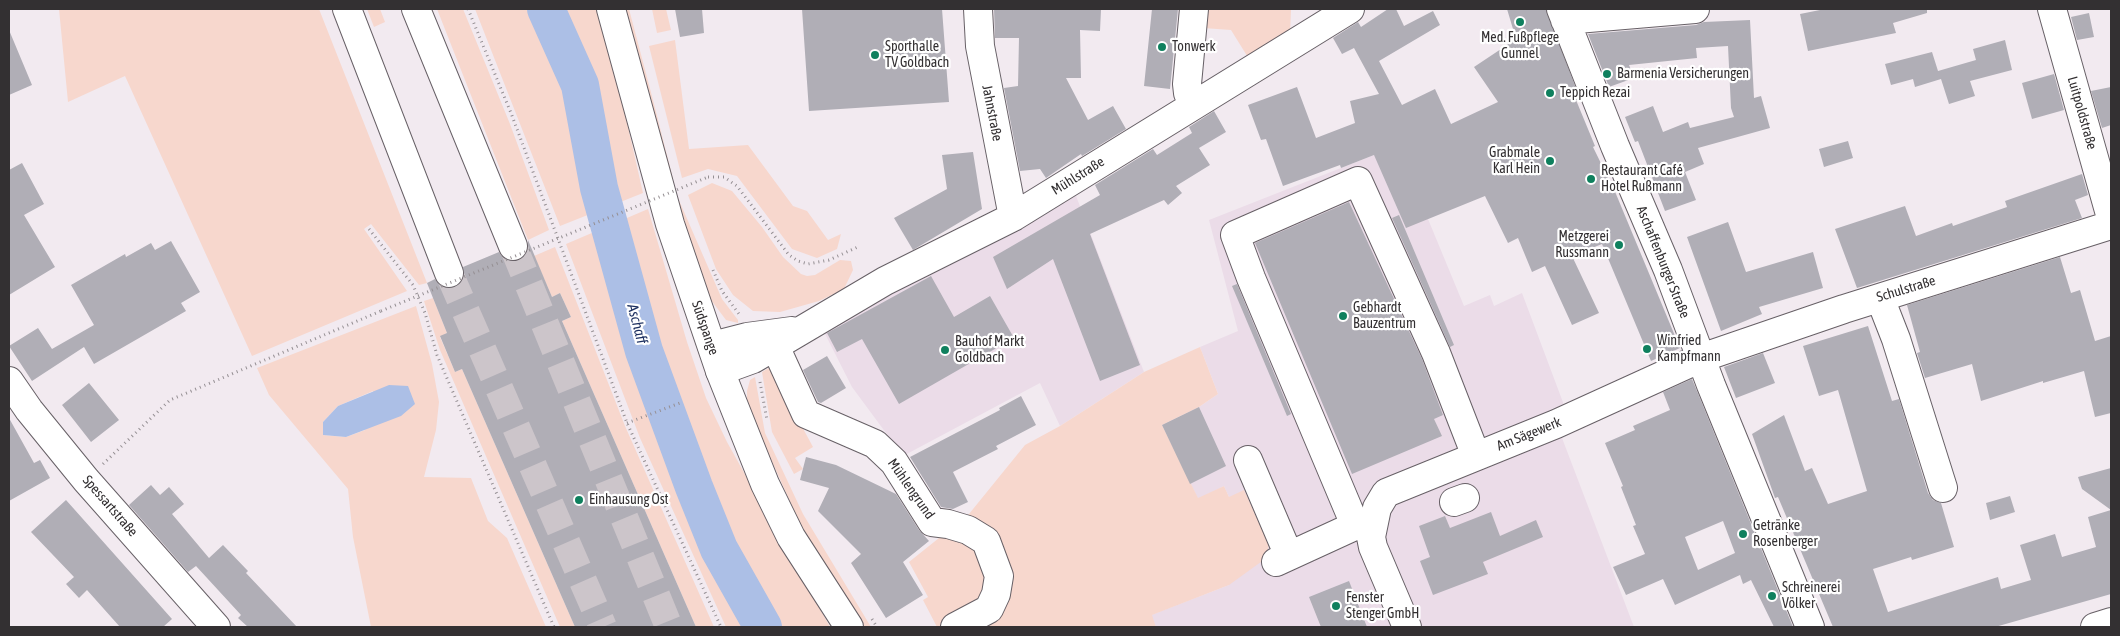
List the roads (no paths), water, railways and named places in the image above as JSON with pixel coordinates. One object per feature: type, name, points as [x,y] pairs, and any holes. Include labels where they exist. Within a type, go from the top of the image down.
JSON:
[{"type":"main road","points":[[346,9],[449,274]]},
{"type":"main road","points":[[416,9],[513,246]]},
{"type":"main road","name":"Südspange","points":[[611,9],[670,224],[716,359],[765,484],[791,537],[849,627]]},
{"type":"main road","name":"Jahnstraße","points":[[978,9],[980,46],[1013,217]]},
{"type":"main road","points":[[1194,9],[1187,84],[1188,93],[1194,105]]},
{"type":"main road","name":"Mühlstraße","points":[[716,359],[753,359],[885,281],[1013,217],[1350,9]]},
{"type":"main road","points":[[1563,15],[1694,9]]},
{"type":"main road","name":"Luitpoldstraße","points":[[2052,9],[2111,218]]},
{"type":"main road","name":"Aschaffenburger Straße","points":[[1563,15],[1615,146],[1668,270],[1711,385],[1810,627]]},
{"type":"main road","points":[[1248,460],[1283,559],[1364,524],[1250,278],[1235,235],[1358,181],[1436,353],[1476,456]]},
{"type":"main road","name":"Schulstraße","points":[[1701,358],[1880,298],[2111,225]]},
{"type":"main road","points":[[1880,298],[1896,339],[1943,488]]},
{"type":"main road","name":"Mühlstraße","points":[[716,359],[747,337],[799,331]]},
{"type":"main road","name":"Mühlengrund","points":[[775,346],[806,414],[875,444],[894,462],[932,522],[948,524],[968,530],[986,541],[999,576],[996,594],[989,609],[955,627]]},
{"type":"main road","name":"Am Sägewerk","points":[[1407,627],[1364,524],[1386,493],[1556,424],[1701,358]]},
{"type":"main road","name":"Spessartstraße","points":[[9,381],[29,410],[86,480],[216,627]]},
{"type":"main road","points":[[2095,627],[2111,622]]},
{"type":"water","points":[[645,375],[659,375],[682,442],[692,460],[681,473]]},
{"type":"water","points":[[389,385],[408,386],[415,404],[401,416],[346,437],[323,435],[323,422],[338,406]]},
{"type":"waterway","name":"Aschaff","points":[[546,9],[580,85],[599,188],[644,351],[719,549],[763,627]]},
{"type":"tunnel","points":[[513,246],[669,627]]},
{"type":"tunnel","points":[[449,273],[603,627]]},
{"type":"place","name":"Med. Fußpflege Gunnel","points":[[1520,22]]},
{"type":"place","name":"Tonwerk","points":[[1162,47]]},
{"type":"place","name":"Sporthalle TV Goldbach","points":[[875,55]]},
{"type":"place","name":"Barmenia Versicherungen","points":[[1607,74]]},
{"type":"place","name":"Teppich Rezai","points":[[1550,93]]},
{"type":"place","name":"Grabmale Karl Hein","points":[[1550,161]]},
{"type":"place","name":"Restaurant Café Hotel Rußmann","points":[[1591,179]]},
{"type":"place","name":"Metzgerei Russmann","points":[[1619,245]]},
{"type":"place","name":"Gebhardt Bauzentrum","points":[[1343,316]]},
{"type":"place","name":"Winfried Kampfmann","points":[[1647,349]]},
{"type":"place","name":"Bauhof Markt Goldbach","points":[[945,350]]},
{"type":"place","name":"Einhausung Ost","points":[[579,500]]},
{"type":"place","name":"Getränke Rosenberger","points":[[1743,534]]},
{"type":"place","name":"Schreinerei Völker","points":[[1772,596]]},
{"type":"place","name":"Fenster Stenger GmbH","points":[[1336,606]]}]
